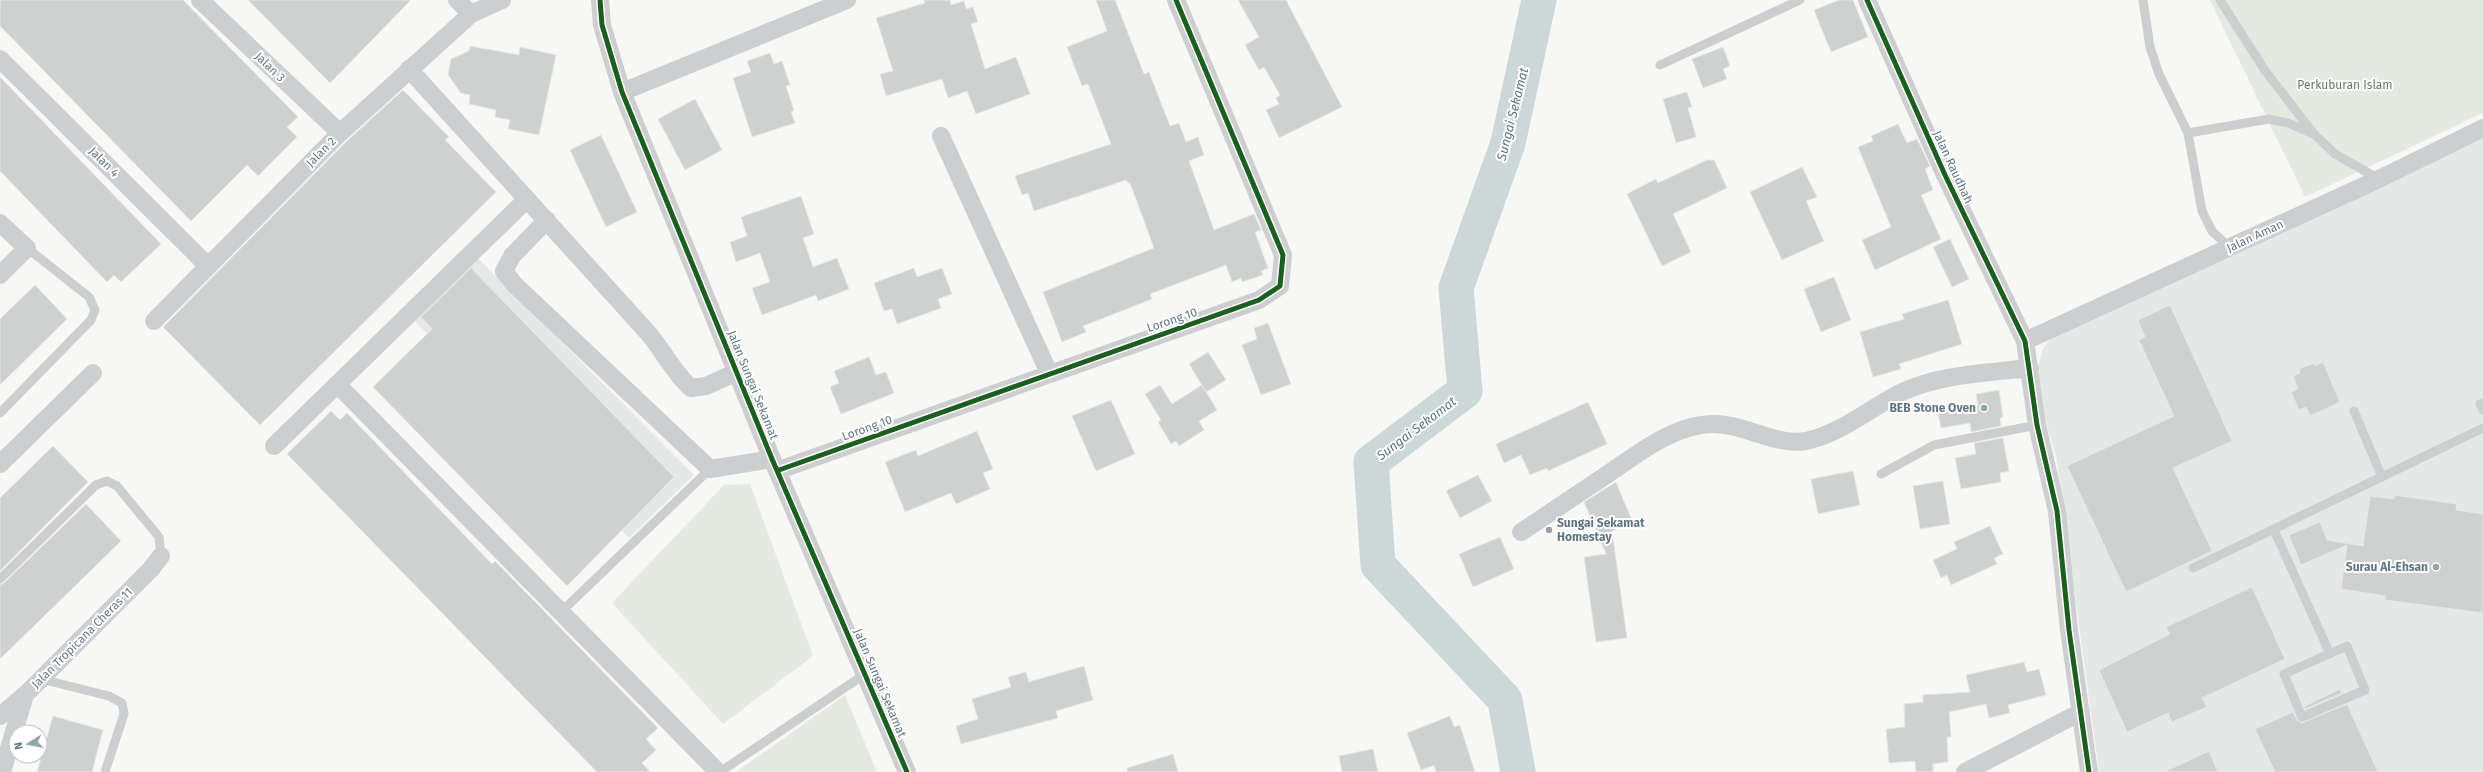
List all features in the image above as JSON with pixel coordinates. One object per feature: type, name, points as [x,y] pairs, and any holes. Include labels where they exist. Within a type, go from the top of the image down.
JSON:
[{"type":"street","name":"Jalan 3","points":[[200,0],[340,133]]},
{"type":"street","points":[[457,0],[471,14]]},
{"type":"street","name":"Jalan 2","points":[[154,322],[340,133],[409,69],[471,14],[502,0]]},
{"type":"street","name":"Jalan Sungai Sekamat","points":[[600,0],[602,25],[622,92],[737,372],[907,772]]},
{"type":"street","points":[[622,92],[847,0]]},
{"type":"street","name":"Lorong 10","points":[[710,469],[776,465],[1050,373],[1259,300],[1280,286],[1283,255],[1176,0]]},
{"type":"street","name":"Jalan Raudhah","points":[[1867,0],[1945,175],[2025,341],[2037,425],[2057,511],[2089,772]]},
{"type":"street","name":"Jalan 4","points":[[0,59],[208,266]]},
{"type":"street","points":[[409,69],[649,334],[665,353],[679,378],[691,388],[706,386],[737,372]]},
{"type":"street","name":"Jalan Aman","points":[[2025,341],[2379,179],[2483,128]]},
{"type":"street","points":[[940,136],[1050,373]]},
{"type":"street","points":[[274,446],[527,199]]},
{"type":"street","points":[[547,220],[512,256],[504,271],[514,284],[710,469]]},
{"type":"street","points":[[0,223],[27,248],[0,274]]},
{"type":"street","points":[[1521,532],[1651,445],[1684,429],[1714,424],[1749,430],[1778,440],[1805,441],[1834,432],[1901,393],[1919,386],[1972,374],[2030,368]]},
{"type":"street","points":[[0,464],[93,373]]},
{"type":"street","points":[[337,384],[719,772]]},
{"type":"street","name":"Jalan Tropicana Cheras 11","points":[[0,716],[25,695],[151,569],[161,556]]},
{"type":"street","points":[[2,772],[25,695]]},
{"type":"street","points":[[1965,772],[2081,712]]},
{"type":"lane","points":[[1660,64],[1800,0]]},
{"type":"lane","points":[[2143,0],[2150,47],[2159,74],[2188,133],[2202,211],[2212,230],[2230,248]]},
{"type":"lane","points":[[2220,0],[2266,72],[2314,134],[2335,154],[2379,179]]},
{"type":"lane","points":[[2188,133],[2269,119],[2288,123],[2314,134]]},
{"type":"lane","points":[[0,414],[91,320],[95,310],[88,297],[27,248]]},
{"type":"lane","points":[[2483,403],[2480,404],[2483,410]]},
{"type":"lane","points":[[2354,411],[2382,477]]},
{"type":"lane","points":[[1881,474],[1934,445],[2037,425]]},
{"type":"lane","points":[[2193,568],[2483,428]]},
{"type":"lane","points":[[561,612],[710,469]]},
{"type":"lane","points":[[0,579],[96,485],[107,481],[117,486],[159,537],[161,556]]},
{"type":"lane","points":[[2274,530],[2330,654]]},
{"type":"lane","points":[[2347,646],[2366,690],[2302,717],[2284,674],[2330,654],[2347,646]]},
{"type":"lane","points":[[719,772],[865,674]]},
{"type":"lane","points":[[41,679],[109,696],[122,703],[124,714],[105,772]]},
{"type":"shaded area","points":[[2483,134],[2483,772],[2099,772],[2056,455],[2039,401],[2038,370],[2042,350],[2051,338]]},
{"type":"shaded area","points":[[477,257],[694,475],[629,538],[414,320]]},
{"type":"green space","name":"Perkuburan Islam","points":[[2210,0],[2483,0],[2483,113],[2305,197]]},
{"type":"green space","points":[[750,484],[813,656],[723,724],[612,603],[724,485]]},
{"type":"green space","points":[[845,695],[877,772],[736,772]]},
{"type":"building","points":[[0,0],[183,0],[298,117],[287,127],[297,137],[258,176],[247,165],[191,221],[0,26]]},
{"type":"building","points":[[248,0],[411,0],[330,83]]},
{"type":"building","points":[[924,0],[950,0],[951,5],[964,1],[966,9],[973,7],[978,22],[971,24],[985,69],[1016,57],[1030,94],[976,114],[967,91],[948,98],[942,79],[886,96],[880,74],[893,71],[876,18],[925,3]]},
{"type":"building","points":[[1096,0],[1115,0],[1144,74],[1149,72],[1170,126],[1179,123],[1186,142],[1198,137],[1204,155],[1189,161],[1214,230],[1254,214],[1261,230],[1255,232],[1268,268],[1261,271],[1263,275],[1242,282],[1241,278],[1232,282],[1226,265],[1150,294],[1152,299],[1083,326],[1086,332],[1062,342],[1043,292],[1154,248],[1130,183],[1126,180],[1034,211],[1028,193],[1022,195],[1015,176],[1111,144],[1088,84],[1082,86],[1067,47],[1107,31]]},
{"type":"building","points":[[1238,0],[1286,0],[1342,107],[1279,138],[1266,110],[1279,104],[1276,98],[1280,95],[1264,67],[1259,70],[1245,45],[1259,37]]},
{"type":"building","points":[[1839,0],[1853,0],[1868,37],[1831,52],[1814,10]]},
{"type":"building","points":[[470,46],[519,55],[520,47],[556,55],[539,135],[508,129],[510,120],[495,117],[496,110],[469,104],[470,95],[461,93],[448,75],[451,59],[469,51]]},
{"type":"building","points":[[1723,47],[1730,66],[1723,69],[1727,79],[1703,88],[1692,59]]},
{"type":"building","points":[[770,53],[774,64],[782,61],[790,85],[786,86],[794,111],[791,112],[795,123],[752,137],[733,78],[751,72],[747,61]]},
{"type":"building","points":[[0,77],[161,244],[121,282],[114,275],[107,282],[0,171]]},
{"type":"building","points":[[403,90],[449,137],[445,140],[496,192],[260,425],[163,327],[347,141]]},
{"type":"building","points":[[1687,92],[1692,107],[1688,108],[1696,137],[1676,143],[1663,99]]},
{"type":"building","points":[[695,99],[722,150],[685,170],[658,119]]},
{"type":"building","points":[[1898,124],[1907,143],[1917,139],[1930,166],[1925,169],[1933,190],[1921,195],[1941,239],[1875,270],[1862,240],[1891,227],[1858,147],[1873,141],[1871,136]]},
{"type":"building","points":[[601,135],[637,212],[606,227],[570,150]]},
{"type":"building","points":[[1707,160],[1714,160],[1727,188],[1673,214],[1691,252],[1662,266],[1627,194],[1656,179],[1658,183]]},
{"type":"building","points":[[1802,167],[1817,197],[1806,201],[1824,241],[1782,260],[1750,192]]},
{"type":"building","points":[[801,196],[814,234],[803,238],[813,267],[837,258],[849,289],[818,301],[816,295],[762,315],[752,288],[770,282],[760,253],[736,262],[730,242],[747,236],[741,217]]},
{"type":"building","points":[[1950,239],[1969,279],[1952,287],[1933,247]]},
{"type":"building","points":[[471,268],[674,477],[567,586],[373,387],[432,329],[421,317]]},
{"type":"building","points":[[914,268],[917,277],[942,268],[952,294],[938,299],[941,308],[897,324],[892,309],[884,311],[874,283]]},
{"type":"building","points":[[1834,277],[1851,320],[1821,332],[1804,289]]},
{"type":"building","points":[[35,285],[67,319],[0,385],[0,319]]},
{"type":"building","points":[[1948,300],[1962,344],[1899,364],[1901,369],[1873,377],[1860,332],[1904,319],[1902,314]]},
{"type":"building","points":[[2170,305],[2232,441],[2173,468],[2212,551],[2126,592],[2067,466],[2174,416],[2139,340],[2145,337],[2138,320]]},
{"type":"building","points":[[1268,323],[1291,384],[1261,395],[1242,345],[1257,339],[1254,328]]},
{"type":"building","points":[[1208,352],[1226,380],[1206,392],[1189,364]]},
{"type":"building","points":[[869,357],[876,375],[886,372],[894,393],[841,414],[830,387],[839,383],[834,371]]},
{"type":"building","points":[[2323,362],[2340,402],[2310,416],[2306,407],[2299,410],[2291,392],[2298,389],[2293,376],[2300,373],[2299,369],[2314,363],[2315,366]]},
{"type":"building","points":[[1160,385],[1172,404],[1202,385],[1217,410],[1199,421],[1204,430],[1179,446],[1176,441],[1171,444],[1158,422],[1161,420],[1145,394]]},
{"type":"building","points":[[1999,390],[2003,417],[2000,418],[2001,426],[1971,432],[1970,423],[1941,428],[1938,413],[1978,406],[1976,394]]},
{"type":"building","points":[[1111,400],[1135,454],[1096,471],[1072,416]]},
{"type":"building","points":[[1588,402],[1607,444],[1548,471],[1547,468],[1530,475],[1521,455],[1504,463],[1496,444]]},
{"type":"building","points":[[331,411],[340,420],[347,413],[492,564],[495,561],[658,728],[646,739],[656,750],[642,763],[650,772],[597,772],[287,454]]},
{"type":"building","points":[[977,431],[993,469],[983,473],[990,489],[956,504],[951,493],[905,512],[885,462],[916,450],[918,456]]},
{"type":"building","points":[[2003,438],[2009,471],[2000,473],[2001,482],[1961,489],[1955,458],[1976,454],[1974,443]]},
{"type":"building","points":[[53,446],[88,482],[0,571],[0,498]]},
{"type":"building","points":[[1853,471],[1860,505],[1818,514],[1811,479]]},
{"type":"building","points":[[1478,475],[1492,501],[1460,518],[1446,491]]},
{"type":"building","points":[[1943,481],[1950,524],[1920,529],[1913,486]]},
{"type":"building","points":[[1616,482],[1633,523],[1612,531],[1627,638],[1596,642],[1584,557],[1606,554],[1584,502]]},
{"type":"building","points":[[2394,495],[2457,504],[2456,510],[2483,514],[2483,613],[2385,600],[2386,596],[2341,589],[2347,545],[2301,565],[2289,535],[2320,522],[2327,540],[2363,546],[2370,496],[2394,499]]},
{"type":"building","points":[[86,504],[121,541],[0,659],[0,585],[4,583]]},
{"type":"building","points":[[1990,526],[2003,554],[1994,558],[1997,564],[1951,585],[1947,575],[1941,578],[1933,560],[1957,549],[1954,542]]},
{"type":"building","points":[[1500,537],[1514,569],[1473,587],[1459,554]]},
{"type":"building","points":[[2252,587],[2285,659],[2202,698],[2207,707],[2172,722],[2168,713],[2127,732],[2099,670],[2170,634],[2166,627]]},
{"type":"building","points":[[2024,662],[2027,672],[2039,669],[2046,695],[2008,705],[2010,713],[1989,718],[1986,704],[1949,712],[1951,737],[1947,737],[1948,762],[1933,764],[1933,772],[1916,772],[1915,761],[1889,763],[1886,729],[1905,727],[1904,704],[1923,702],[1923,695],[1970,692],[1966,675]]},
{"type":"building","points":[[1084,666],[1093,700],[1056,711],[1058,718],[961,744],[956,726],[978,719],[972,699],[1011,687],[1008,677],[1026,672],[1029,682]]},
{"type":"building","points":[[2340,689],[2342,693],[2305,709],[2304,707],[2309,704]]},
{"type":"building","points":[[2347,704],[2378,772],[2275,772],[2255,729],[2293,712],[2297,720],[2302,723]]},
{"type":"building","points":[[53,716],[103,730],[92,772],[37,772],[39,764],[48,764],[48,734]]},
{"type":"building","points":[[1450,716],[1454,727],[1460,725],[1475,772],[1436,772],[1434,765],[1421,770],[1407,733]]},
{"type":"building","points":[[1373,749],[1378,772],[1342,772],[1339,756]]},
{"type":"building","points":[[2209,751],[2218,772],[2164,772]]},
{"type":"building","points":[[1173,754],[1178,772],[1127,772],[1127,768]]},
{"type":"waterway","name":"Sungai Sekamat","points":[[1518,772],[1505,700],[1378,565],[1371,462],[1465,391],[1456,288],[1508,143],[1539,0]]},
{"type":"cycle path","points":[[600,0],[602,25],[622,92],[772,459],[907,772]]},
{"type":"cycle path","points":[[779,470],[1259,300],[1280,286],[1283,255],[1176,0]]},
{"type":"cycle path","points":[[1867,0],[1945,175],[2025,341],[2037,425],[2057,511],[2069,630],[2089,772]]},
{"type":"place","name":"BEB Stone Oven","points":[[1984,408]]},
{"type":"place","name":"Sungai Sekamat Homestay","points":[[1549,530]]},
{"type":"place","name":"Surau Al-Ehsan","points":[[2436,567]]}]
